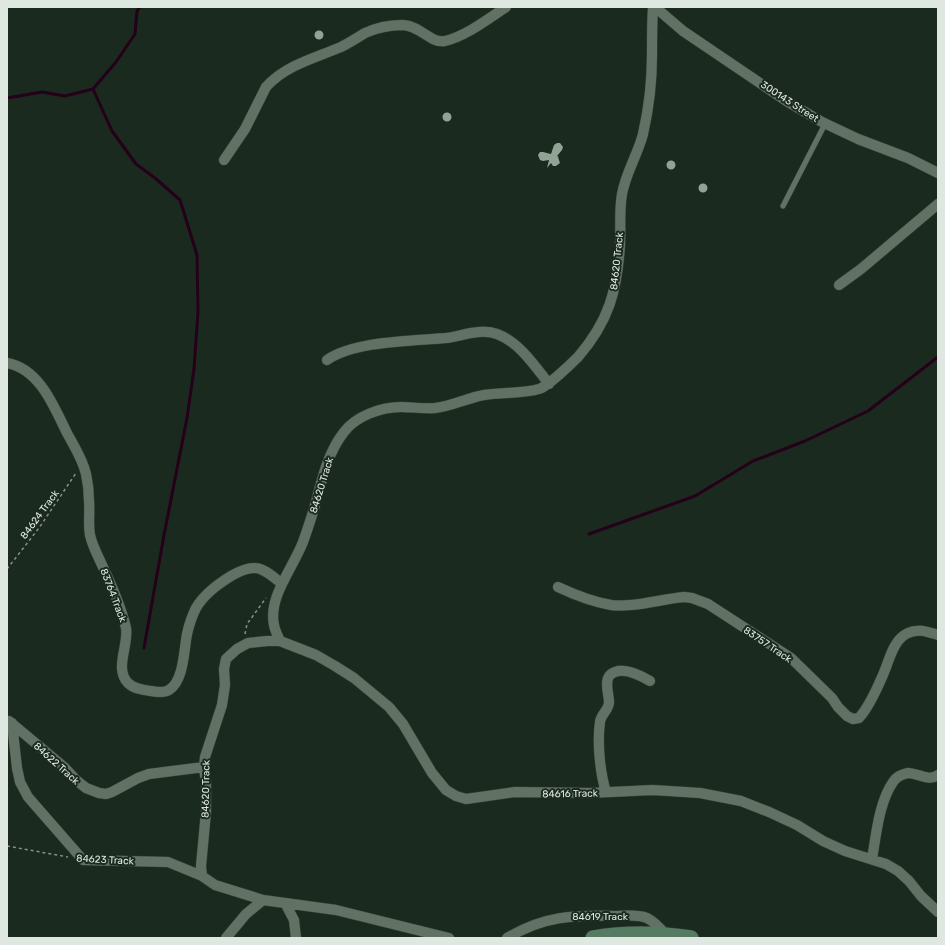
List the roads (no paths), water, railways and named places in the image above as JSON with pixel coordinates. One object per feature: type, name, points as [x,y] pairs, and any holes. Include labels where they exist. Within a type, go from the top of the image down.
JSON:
[{"type":"street","points":[[224,160],[245,129],[266,87],[272,81],[293,67],[341,47],[375,29],[390,26],[404,25],[415,27],[434,40],[444,41],[458,36],[506,7]]},
{"type":"street","name":"300143 Street","points":[[654,7],[683,31],[788,102],[825,124],[858,139],[908,158],[938,173]]},
{"type":"street","name":"84620 Track","points":[[282,584],[300,549],[311,519],[329,457],[336,442],[345,430],[354,422],[365,415],[398,407],[432,408],[446,406],[483,395],[541,389],[549,384],[576,359],[599,328],[608,311],[613,296],[620,243],[622,194],[629,168],[642,136],[648,106],[652,56],[651,24],[654,7]]},
{"type":"street","points":[[838,285],[861,269],[938,204]]},
{"type":"street","points":[[327,360],[332,356],[364,346],[448,338],[473,332],[495,333],[516,345],[549,384]]},
{"type":"street","name":"83764 Track","points":[[7,362],[21,367],[47,392],[82,462],[86,473],[90,535],[122,612],[126,630],[122,657],[125,679],[130,685],[144,691],[156,692],[169,690],[174,685],[180,672],[187,633],[192,617],[206,595],[217,586],[242,570],[252,567],[259,568],[282,584]]},
{"type":"street","points":[[280,641],[274,626],[273,618],[274,608],[282,584]]},
{"type":"street","name":"83757 Track","points":[[558,587],[597,602],[612,605],[684,597],[692,598],[708,604],[792,658],[832,698],[842,712],[853,719],[859,718],[866,708],[882,678],[895,647],[900,640],[908,633],[916,631],[926,632],[938,636]]},
{"type":"street","name":"84616 Track","points":[[237,649],[248,643],[280,641],[316,655],[354,678],[389,707],[403,724],[432,773],[446,790],[456,796],[466,799],[515,792],[558,794],[653,790],[700,793],[741,801],[797,825],[823,841],[845,851],[886,864],[909,880],[921,896],[938,912]]},
{"type":"street","name":"84620 Track","points":[[202,876],[201,866],[206,797],[204,767],[209,745],[222,705],[225,685],[224,669],[226,659],[237,649]]},
{"type":"street","points":[[606,792],[602,778],[600,729],[602,716],[609,704],[607,684],[609,677],[612,674],[628,671],[650,681]]},
{"type":"street","name":"84622 Track","points":[[9,721],[53,758],[76,780],[86,788],[99,794],[112,792],[138,778],[149,774],[204,767]]},
{"type":"street","name":"84623 Track","points":[[9,721],[20,782],[28,798],[83,860],[168,862],[202,876]]},
{"type":"street","points":[[872,859],[883,804],[892,782],[899,776],[911,773],[927,778],[935,778],[938,776]]},
{"type":"street","points":[[202,876],[215,885],[263,900],[336,910],[449,938]]},
{"type":"street","points":[[226,938],[246,914],[263,900]]},
{"type":"street","points":[[284,903],[294,920],[296,938]]},
{"type":"street","name":"84619 Track","points":[[507,938],[537,923],[574,915],[628,916],[646,918],[658,925],[666,934]]},
{"type":"street","points":[[593,938],[616,934],[656,933],[691,938]]},
{"type":"lane","points":[[783,206],[825,124]]},
{"type":"waterway","points":[[7,98],[42,92],[65,96],[93,89],[116,62],[135,34],[137,11],[140,7]]},
{"type":"waterway","points":[[93,89],[112,131],[136,164],[180,200],[197,255],[198,312],[194,369],[187,418],[144,648]]},
{"type":"waterway","points":[[589,534],[695,496],[753,461],[805,441],[868,411],[938,357]]}]
